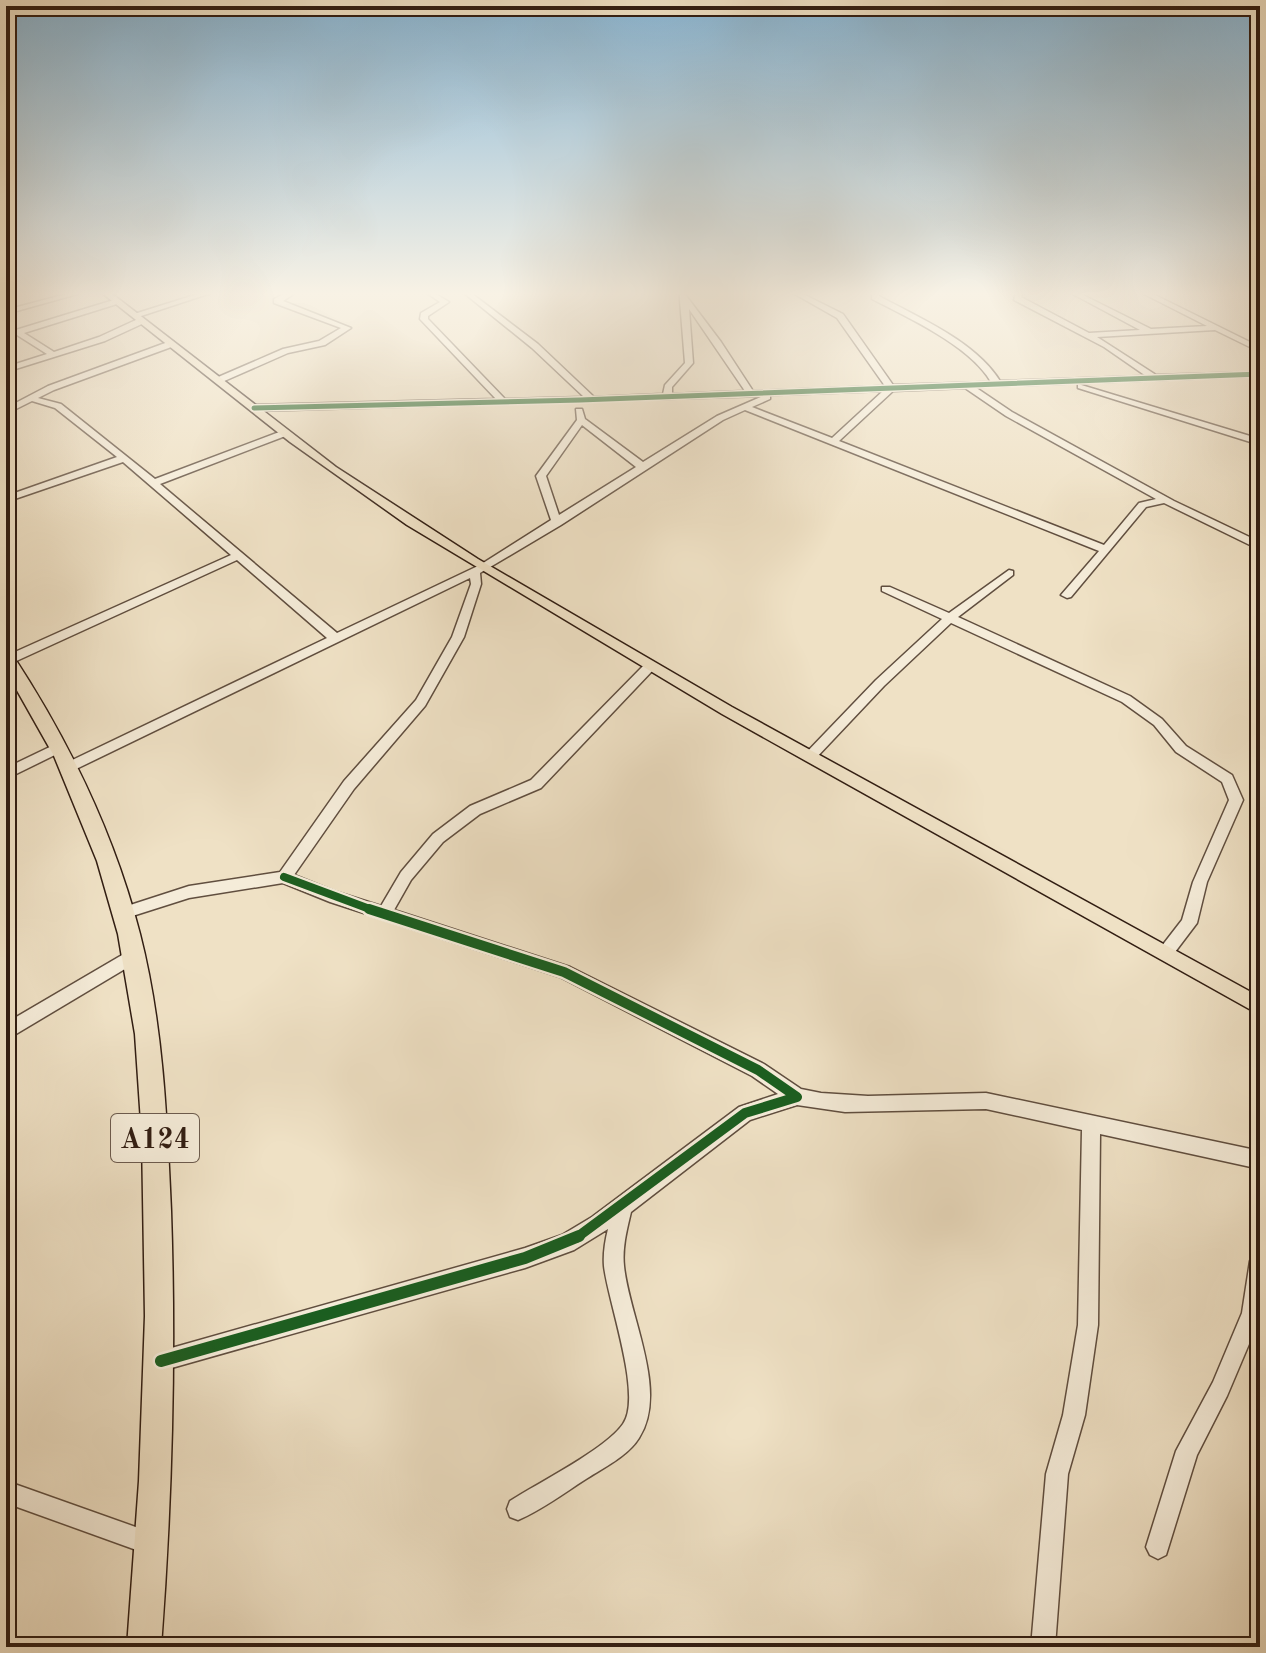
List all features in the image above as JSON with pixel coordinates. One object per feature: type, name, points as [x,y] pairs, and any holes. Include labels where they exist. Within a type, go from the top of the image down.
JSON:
[{"type":"highway","name":"A124","points":[[7,659],[82,792],[134,955],[155,1132],[161,1361],[153,1544],[144,1647]]},
{"type":"main road","points":[[206,370],[347,482],[479,570],[1166,951],[1260,1007]]},
{"type":"street","points":[[6,411],[51,388],[100,370]]},
{"type":"street","points":[[219,380],[242,370]]},
{"type":"street","points":[[473,370],[503,402]]},
{"type":"street","points":[[558,370],[586,400]]},
{"type":"street","points":[[667,396],[668,387],[683,370]]},
{"type":"street","points":[[735,370],[751,394]]},
{"type":"street","points":[[878,370],[891,388]]},
{"type":"street","points":[[988,370],[997,384]]},
{"type":"street","points":[[1142,370],[1155,378]]},
{"type":"street","points":[[254,408],[586,400],[1260,374]]},
{"type":"street","points":[[1066,382],[1260,442]]},
{"type":"street","points":[[967,385],[1004,412],[1165,500],[1260,546]]},
{"type":"street","points":[[834,441],[891,388]]},
{"type":"street","points":[[6,774],[64,757],[335,638],[479,570],[720,418],[783,393]]},
{"type":"street","points":[[33,399],[58,406],[124,458],[335,638]]},
{"type":"street","points":[[557,523],[541,476],[581,420],[586,400]]},
{"type":"street","points":[[745,407],[1104,549]]},
{"type":"street","points":[[581,420],[643,467]]},
{"type":"street","points":[[154,483],[285,433]]},
{"type":"street","points":[[6,499],[124,458]]},
{"type":"street","points":[[1067,595],[1143,505],[1165,500]]},
{"type":"street","points":[[7,659],[239,555]]},
{"type":"street","points":[[284,877],[349,785],[421,703],[458,637],[479,570]]},
{"type":"street","points":[[810,756],[885,676],[947,619],[1009,573]]},
{"type":"street","points":[[886,589],[1126,699],[1158,722],[1181,749],[1227,779],[1234,791],[1236,807],[1200,882],[1189,923],[1166,951]]},
{"type":"street","points":[[385,912],[406,876],[438,838],[475,810],[536,784],[650,666]]},
{"type":"street","points":[[123,913],[189,892],[284,877],[330,896],[564,972],[758,1070],[797,1097],[828,1105],[868,1107],[947,1098],[986,1101],[1255,1154]]},
{"type":"street","points":[[6,1032],[134,955]]},
{"type":"street","points":[[161,1361],[525,1258],[567,1243],[745,1113],[797,1097]]},
{"type":"street","points":[[1043,1647],[1048,1617],[1046,1592],[1057,1474],[1074,1415],[1088,1325],[1091,1122]]},
{"type":"street","points":[[518,1509],[621,1440],[637,1422],[641,1397],[614,1263],[615,1238],[623,1204]]},
{"type":"street","points":[[1158,1547],[1187,1451],[1220,1389],[1252,1313],[1260,1261]]},
{"type":"street","points":[[6,1492],[153,1544]]},
{"type":"cycle path","points":[[254,408],[580,400],[1260,374]]},
{"type":"cycle path","points":[[161,1361],[525,1258],[567,1243],[599,1224],[745,1113],[797,1097],[758,1070],[564,972],[330,896],[284,877]]}]
